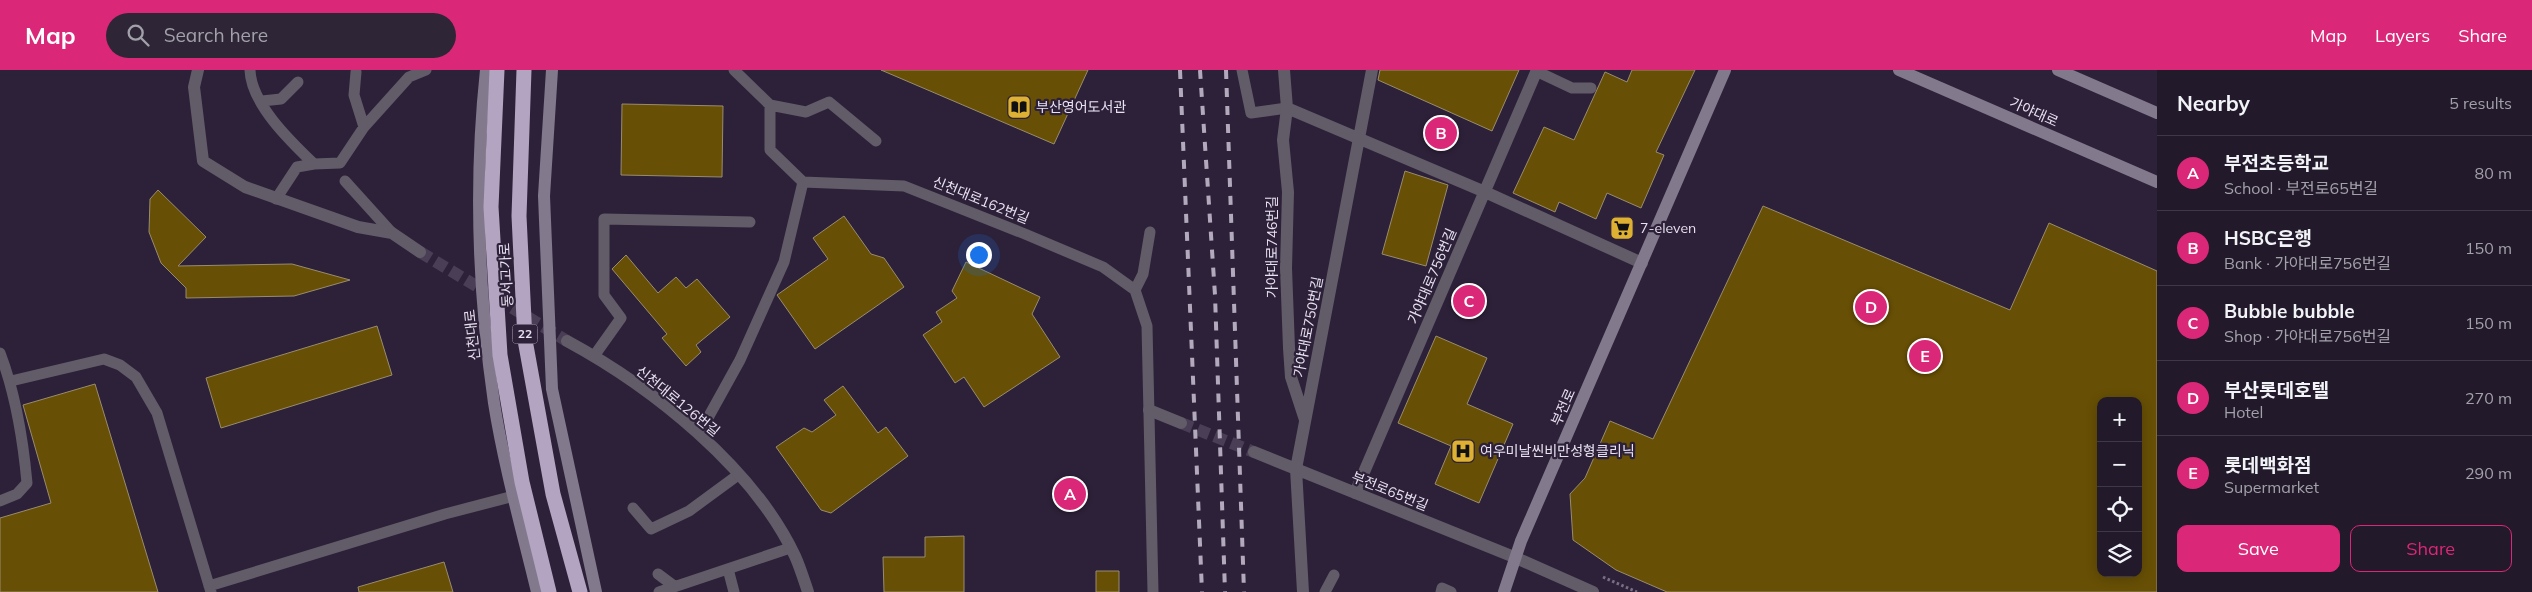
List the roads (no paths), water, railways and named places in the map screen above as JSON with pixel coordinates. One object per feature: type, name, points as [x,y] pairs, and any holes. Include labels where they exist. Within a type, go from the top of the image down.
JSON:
[{"type":"highway","name":"동서고가로","points":[[497,70],[491,207],[500,355],[522,482],[548,592]]},
{"type":"highway","name":"동서고가로","points":[[524,70],[519,216],[525,340],[553,494],[580,592]]},
{"type":"main road","name":"신천대로","points":[[486,70],[481,114],[478,208],[483,308],[495,404],[514,496],[537,592]]},
{"type":"main road","points":[[552,70],[544,196],[552,389],[596,592]]},
{"type":"main road","name":"부전로","points":[[1504,592],[1514,557],[1725,70]]},
{"type":"main road","name":"가야대로","points":[[1899,70],[2157,182]]},
{"type":"main road","points":[[2058,70],[2157,113]]},
{"type":"street","points":[[198,70],[194,87],[203,161],[244,187],[358,227],[392,233],[420,252]]},
{"type":"street","name":"가야대로746번길","points":[[1284,70],[1287,108],[1283,140],[1288,192],[1286,268],[1289,348],[1291,377],[1305,422]]},
{"type":"street","name":"가야대로750번길","points":[[1306,592],[1296,469],[1372,70]]},
{"type":"street","name":"가야대로756번길","points":[[1355,493],[1537,71]]},
{"type":"street","points":[[1287,108],[1485,192],[1642,263]]},
{"type":"street","name":"신천대로126번길","points":[[567,341],[594,356],[652,396],[700,434],[756,494],[790,548],[808,592]]},
{"type":"street","points":[[1148,410],[1181,423]]},
{"type":"street","name":"부전로65번길","points":[[1254,452],[1514,557],[1593,592]]},
{"type":"lane","points":[[250,70],[250,82],[279,130],[314,164]]},
{"type":"lane","points":[[276,199],[297,167],[340,162],[364,127],[409,77],[426,70]]},
{"type":"lane","points":[[734,70],[770,105],[806,112],[829,102],[876,141]]},
{"type":"lane","points":[[1242,70],[1251,113],[1287,108]]},
{"type":"lane","points":[[1537,71],[1572,88],[1590,88]]},
{"type":"lane","points":[[356,72],[354,94],[364,127]]},
{"type":"lane","points":[[262,102],[281,99],[298,82]]},
{"type":"lane","points":[[700,434],[740,360],[784,262],[803,182],[770,150],[770,105]]},
{"type":"lane","points":[[345,180],[392,233]]},
{"type":"lane","name":"신천대로162번길","points":[[803,182],[904,186],[1103,267],[1135,290]]},
{"type":"lane","points":[[594,356],[621,318],[604,295],[604,219],[750,222]]},
{"type":"lane","points":[[1150,232],[1143,274],[1135,290],[1147,326],[1153,592]]},
{"type":"lane","points":[[0,353],[10,381],[24,451],[27,483],[18,494],[0,501]]},
{"type":"lane","points":[[10,381],[104,359],[120,365],[136,377],[157,413],[210,589],[445,514],[514,496]]},
{"type":"lane","points":[[633,508],[651,529],[689,511],[738,475]]},
{"type":"lane","points":[[659,592],[790,548]]},
{"type":"lane","points":[[728,569],[734,592]]},
{"type":"lane","points":[[658,574],[674,586]]},
{"type":"lane","points":[[1325,592],[1334,575]]},
{"type":"lane","points":[[1441,592],[1442,588],[1451,592]]},
{"type":"tunnel","points":[[420,252],[567,341]]},
{"type":"tunnel","points":[[1181,423],[1254,452]]},
{"type":"railway","points":[[1180,70],[1202,592]]},
{"type":"railway","points":[[1200,70],[1215,295],[1225,592]]},
{"type":"railway","points":[[1226,70],[1244,592]]},
{"type":"place","name":"부산영어도서관","points":[[1019,107]]},
{"type":"place","name":"HSBC은행","points":[[1441,133]]},
{"type":"place","name":"7-eleven","points":[[1622,228]]},
{"type":"place","name":"Bubble bubble","points":[[1469,301]]},
{"type":"place","name":"부산롯데호텔","points":[[1871,307]]},
{"type":"place","name":"롯데백화점","points":[[1925,356]]},
{"type":"place","name":"여우미날씬비만성형클리닉","points":[[1463,451]]},
{"type":"place","name":"부전초등학교","points":[[1070,494]]}]
